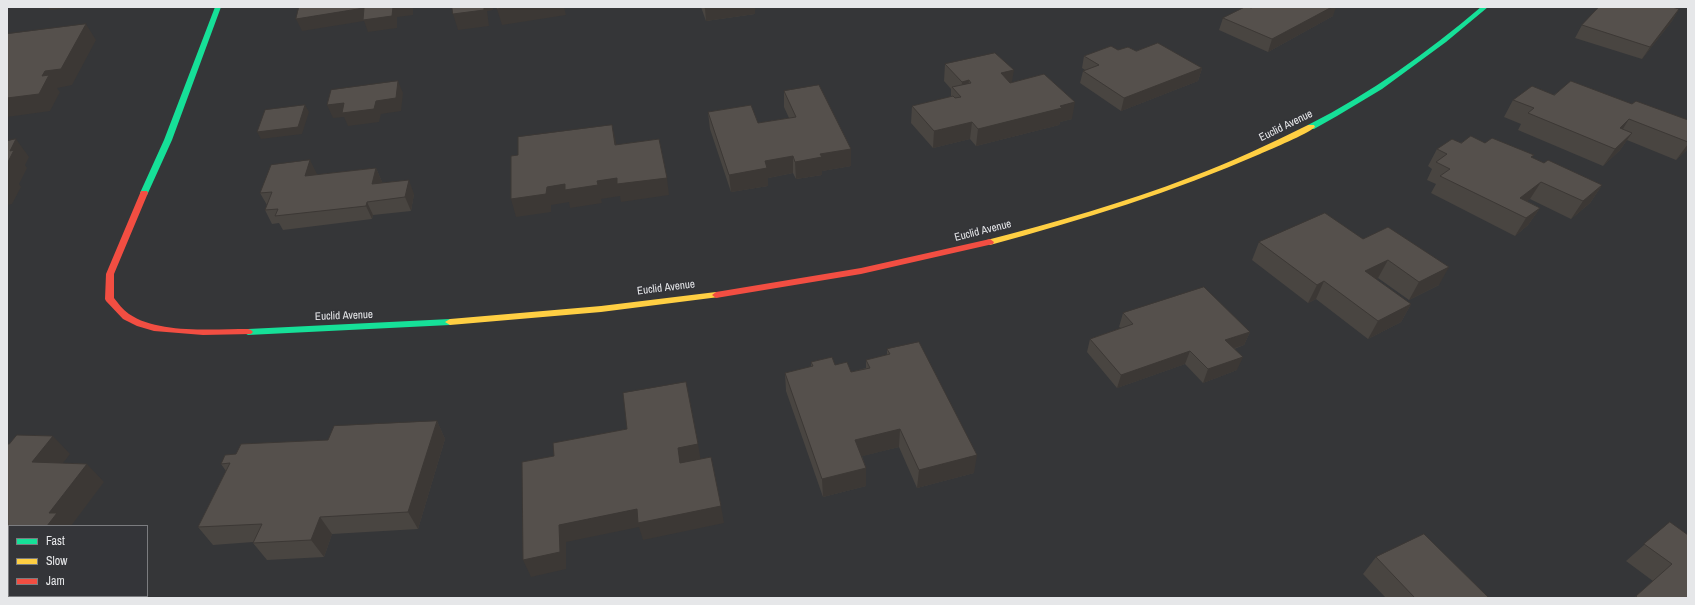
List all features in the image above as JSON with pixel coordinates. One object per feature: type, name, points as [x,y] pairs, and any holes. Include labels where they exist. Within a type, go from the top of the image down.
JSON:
[{"type":"street","name":"Euclid Avenue","points":[[218,7],[168,140],[120,247],[110,274],[109,299],[126,318],[165,329],[217,332],[413,325],[569,312],[717,294],[797,282],[868,269],[990,242],[1049,227],[1154,193],[1216,170],[1285,140],[1354,105],[1408,72],[1446,42],[1485,7]]},
{"type":"building","points":[[299,7],[393,7],[392,16],[363,20],[364,8],[296,19]]},
{"type":"building","points":[[452,7],[484,7],[484,10],[453,14]]},
{"type":"building","points":[[497,7],[509,7],[497,9]]},
{"type":"building","points":[[1245,7],[1332,7],[1272,39],[1223,18]]},
{"type":"building","points":[[1599,7],[1672,7],[1679,9],[1650,47],[1582,25]]},
{"type":"building","points":[[86,24],[61,69],[45,71],[42,76],[49,75],[39,94],[7,98],[7,34]]},
{"type":"building","points":[[1158,43],[1202,68],[1124,98],[1083,71],[1099,65],[1084,56],[1111,46],[1118,50],[1128,47],[1136,51]]},
{"type":"building","points":[[995,53],[1014,70],[1001,73],[1010,83],[1044,74],[1075,102],[1060,106],[1062,108],[978,129],[972,122],[934,131],[912,106],[953,96],[955,98],[961,97],[952,87],[971,83],[969,80],[962,82],[945,64]]},
{"type":"building","points":[[398,81],[396,98],[376,101],[374,109],[342,113],[344,103],[327,105],[331,90]]},
{"type":"building","points":[[1571,81],[1632,104],[1636,101],[1688,120],[1688,142],[1629,119],[1620,128],[1632,133],[1615,149],[1528,113],[1534,108],[1513,100],[1532,86],[1554,95]]},
{"type":"building","points":[[819,85],[851,149],[820,154],[822,157],[795,162],[793,156],[765,161],[767,168],[729,175],[708,112],[751,105],[758,123],[796,117],[784,91]]},
{"type":"building","points":[[305,105],[298,127],[257,132],[265,110]]},
{"type":"building","points":[[612,125],[615,145],[659,139],[667,178],[617,184],[617,178],[597,181],[598,185],[565,190],[565,184],[547,187],[546,194],[511,199],[511,156],[518,155],[518,137]]},
{"type":"building","points":[[1471,136],[1485,143],[1492,138],[1534,155],[1531,157],[1544,163],[1548,160],[1602,185],[1583,201],[1541,182],[1520,198],[1540,208],[1526,218],[1440,176],[1450,169],[1436,162],[1447,154],[1437,149],[1452,139],[1461,143]]},
{"type":"building","points":[[16,139],[10,151],[14,150],[7,164],[7,141]]},
{"type":"building","points":[[310,160],[305,176],[376,168],[372,184],[409,180],[405,197],[367,202],[366,206],[275,216],[278,209],[265,210],[272,192],[260,193],[271,165]]},
{"type":"building","points":[[1325,213],[1363,239],[1388,227],[1449,267],[1419,282],[1388,260],[1365,271],[1411,304],[1378,321],[1324,281],[1317,285],[1259,242]]},
{"type":"building","points":[[1204,287],[1250,332],[1225,340],[1243,357],[1208,369],[1190,351],[1121,375],[1090,339],[1133,324],[1123,313]]},
{"type":"building","points":[[919,342],[977,455],[919,470],[900,429],[855,440],[866,468],[822,479],[785,373],[813,366],[811,362],[832,357],[835,365],[847,362],[851,372],[870,368],[866,360],[890,354],[887,349]]},
{"type":"building","points":[[686,382],[698,444],[678,448],[680,463],[711,457],[721,506],[638,523],[637,509],[559,525],[560,552],[523,560],[522,462],[554,456],[553,443],[627,429],[623,393]]},
{"type":"building","points":[[437,421],[408,512],[320,517],[311,540],[253,543],[262,524],[198,527],[230,463],[221,464],[225,455],[236,454],[241,444],[328,440],[334,426]]},
{"type":"building","points":[[17,435],[53,436],[32,462],[87,464],[49,513],[57,513],[48,525],[8,525],[8,597],[11,597],[7,598],[7,444],[9,444]]},
{"type":"building","points":[[1670,522],[1688,535],[1688,598],[1638,598],[1636,596],[1672,564],[1644,544]]},
{"type":"building","points":[[1424,534],[1489,598],[1415,598],[1376,557]]},
{"type":"traffic: fast","points":[[144,193],[168,140],[218,7]]},
{"type":"traffic: fast","points":[[1311,127],[1335,115],[1402,73],[1485,7]]},
{"type":"traffic: fast","points":[[248,332],[450,322]]},
{"type":"traffic: slow","points":[[990,242],[1072,220],[1154,194],[1233,163],[1311,127]]},
{"type":"traffic: slow","points":[[450,322],[601,309],[716,295]]},
{"type":"traffic: jam","points":[[144,193],[110,274],[109,299],[126,316],[154,327],[170,330],[203,332],[248,332]]},
{"type":"traffic: jam","points":[[716,295],[861,271],[990,242]]}]
